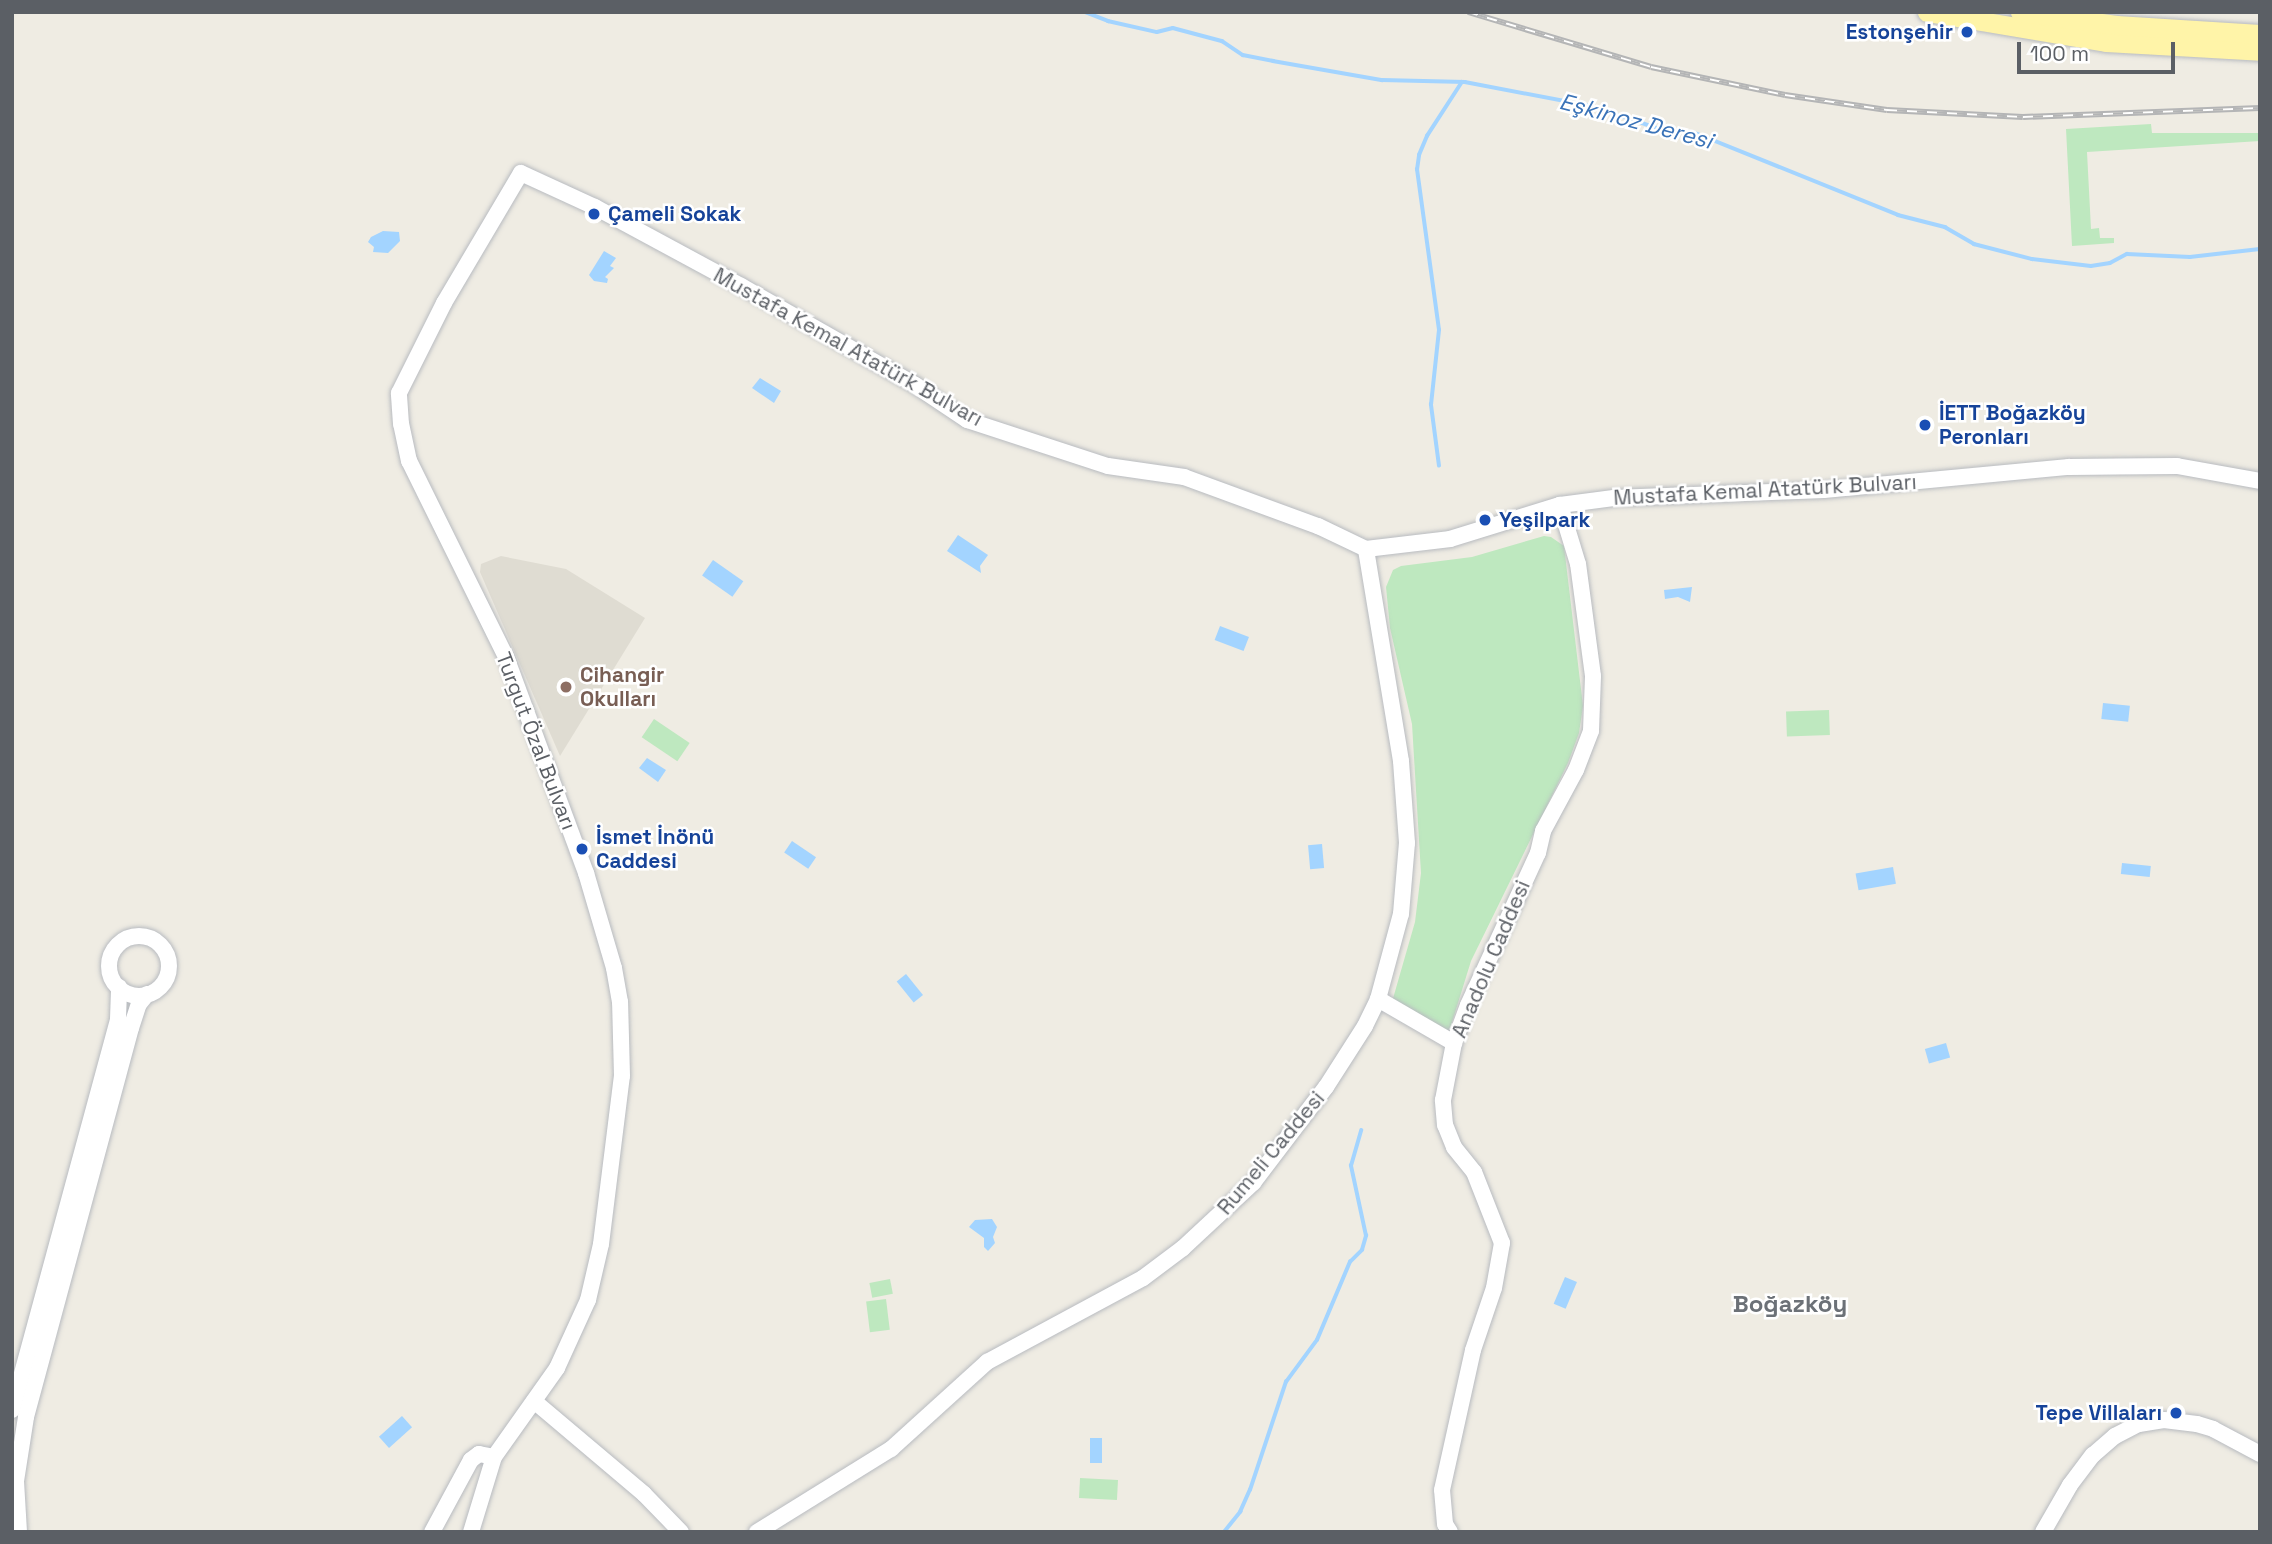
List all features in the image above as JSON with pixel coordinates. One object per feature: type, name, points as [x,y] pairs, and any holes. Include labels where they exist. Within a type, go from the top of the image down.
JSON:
[{"type":"main road","points":[[1927,12],[2260,34]]},
{"type":"main road","points":[[1963,12],[2035,24],[2051,19]]},
{"type":"main road","points":[[2020,12],[2051,19],[2106,42],[2260,51]]},
{"type":"main road","points":[[2093,12],[2116,25]]},
{"type":"street","name":"Mustafa Kemal Atatürk Bulvarı","points":[[521,173],[595,207],[741,286],[915,385],[967,420],[1108,466],[1184,477],[1318,526],[1366,549],[1450,539],[1560,505],[1614,498],[1824,490],[2068,467],[2177,467],[2260,481]]},
{"type":"street","name":"Turgut Özal Bulvarı","points":[[471,1532],[494,1457],[557,1368],[579,1325],[601,1244],[622,1076],[620,1002],[614,968],[586,873],[506,657],[409,461],[399,393],[444,303],[521,173]]},
{"type":"street","name":"Anadolu Caddesi","points":[[1450,1532],[1445,1524],[1442,1490],[1473,1350],[1494,1288],[1502,1243],[1474,1172],[1454,1147],[1445,1125],[1443,1100],[1454,1043],[1499,933],[1538,853],[1543,831],[1576,770],[1591,731],[1593,676],[1577,564],[1560,505]]},
{"type":"street","name":"Rumeli Caddesi","points":[[757,1532],[891,1449],[987,1362],[1143,1278],[1184,1248],[1253,1183],[1326,1087],[1365,1026],[1378,999],[1401,914],[1407,843],[1401,761],[1366,549]]},
{"type":"street","points":[[19,1532],[16,1481],[26,1417],[131,1028],[139,1004],[147,994],[163,983],[169,964],[162,946],[145,936],[125,939],[112,954],[110,974],[119,987],[137,995],[147,994]]},
{"type":"street","points":[[12,1410],[118,1019],[119,987]]},
{"type":"street","points":[[1378,999],[1454,1043]]},
{"type":"street","points":[[534,1401],[644,1494],[681,1532]]},
{"type":"street","points":[[2043,1532],[2070,1485],[2093,1455],[2115,1436],[2139,1424],[2164,1420],[2197,1424],[2260,1454]]},
{"type":"street","points":[[432,1532],[471,1460],[479,1454],[494,1457]]},
{"type":"shaded area","name":"Cihangir Okulları","points":[[501,556],[566,569],[645,618],[560,756],[480,572],[481,564]]},
{"type":"green space","points":[[2151,124],[2152,133],[2260,133],[2260,141],[2087,152],[2091,229],[2099,228],[2100,238],[2114,238],[2114,243],[2072,246],[2066,129]]},
{"type":"green space","points":[[1544,536],[1551,537],[1564,546],[1583,706],[1579,733],[1568,763],[1471,961],[1449,1032],[1392,1002],[1415,922],[1421,873],[1412,724],[1390,628],[1386,587],[1393,570],[1401,566],[1472,557]]},
{"type":"green space","points":[[1829,710],[1830,735],[1787,736],[1786,712]]},
{"type":"green space","points":[[654,719],[690,743],[677,761],[642,737]]},
{"type":"green space","points":[[890,1279],[893,1294],[872,1298],[869,1283]]},
{"type":"green space","points":[[886,1299],[890,1330],[870,1332],[866,1301]]},
{"type":"green space","points":[[1080,1478],[1118,1480],[1117,1500],[1079,1498]]},
{"type":"water","points":[[383,231],[399,232],[400,241],[388,253],[373,252],[374,247],[368,242],[371,237]]},
{"type":"water","points":[[604,251],[616,258],[610,266],[614,268],[605,277],[608,279],[607,283],[594,281],[589,275]]},
{"type":"water","points":[[760,378],[781,391],[774,403],[752,388]]},
{"type":"water","points":[[958,535],[988,555],[980,566],[981,573],[947,551]]},
{"type":"water","points":[[713,560],[743,581],[732,597],[702,576]]},
{"type":"water","points":[[1692,587],[1690,602],[1678,597],[1665,599],[1664,590]]},
{"type":"water","points":[[1220,626],[1249,637],[1244,651],[1215,640]]},
{"type":"water","points":[[2103,703],[2130,706],[2128,722],[2101,719]]},
{"type":"water","points":[[647,758],[666,770],[658,782],[639,768]]},
{"type":"water","points":[[792,841],[816,857],[808,869],[784,853]]},
{"type":"water","points":[[1322,844],[1324,868],[1310,869],[1308,845]]},
{"type":"water","points":[[2122,863],[2151,866],[2150,877],[2121,874]]},
{"type":"water","points":[[1893,867],[1896,884],[1859,890],[1856,874]]},
{"type":"water","points":[[906,974],[923,995],[914,1003],[897,982]]},
{"type":"water","points":[[1946,1043],[1950,1057],[1929,1063],[1925,1049]]},
{"type":"water","points":[[992,1219],[997,1227],[993,1237],[995,1243],[988,1251],[984,1247],[984,1238],[969,1227],[975,1220]]},
{"type":"water","points":[[1565,1277],[1577,1282],[1566,1309],[1554,1304]]},
{"type":"water","points":[[402,1416],[412,1427],[389,1448],[379,1437]]},
{"type":"water","points":[[1090,1438],[1102,1438],[1102,1463],[1090,1463]]},
{"type":"waterway","name":"Eşkinoz Deresi","points":[[1085,12],[1108,21],[1157,32],[1173,28],[1222,41],[1243,55],[1273,61],[1382,80],[1465,82],[1591,106],[1663,130],[1693,132],[1898,215],[1945,227],[1974,244],[2032,259],[2091,266],[2110,263],[2127,254],[2190,257],[2260,249]]},
{"type":"waterway","points":[[1439,466],[1431,405],[1439,330],[1417,170],[1419,155],[1427,136],[1462,82]]},
{"type":"waterway","points":[[1224,1532],[1240,1512],[1250,1490],[1286,1382],[1317,1340],[1350,1262],[1362,1250],[1366,1236],[1351,1166],[1361,1130]]},
{"type":"railway","points":[[1468,12],[1651,67],[1785,95],[1887,110],[2023,117],[2260,108]]},
{"type":"place","name":"Estonşehir","points":[[1967,32]]},
{"type":"place","name":"Çameli Sokak","points":[[594,214]]},
{"type":"place","name":"İETT Boğazköy Peronları","points":[[1925,425]]},
{"type":"place","name":"Yeşilpark","points":[[1485,520]]},
{"type":"place","name":"Cihangir Okulları","points":[[566,687]]},
{"type":"place","name":"İsmet İnönü Caddesi","points":[[582,849]]},
{"type":"place","name":"Tepe Villaları","points":[[2176,1413]]},
{"type":"district","name":"Boğazköy","points":[[1790,1304]]}]
